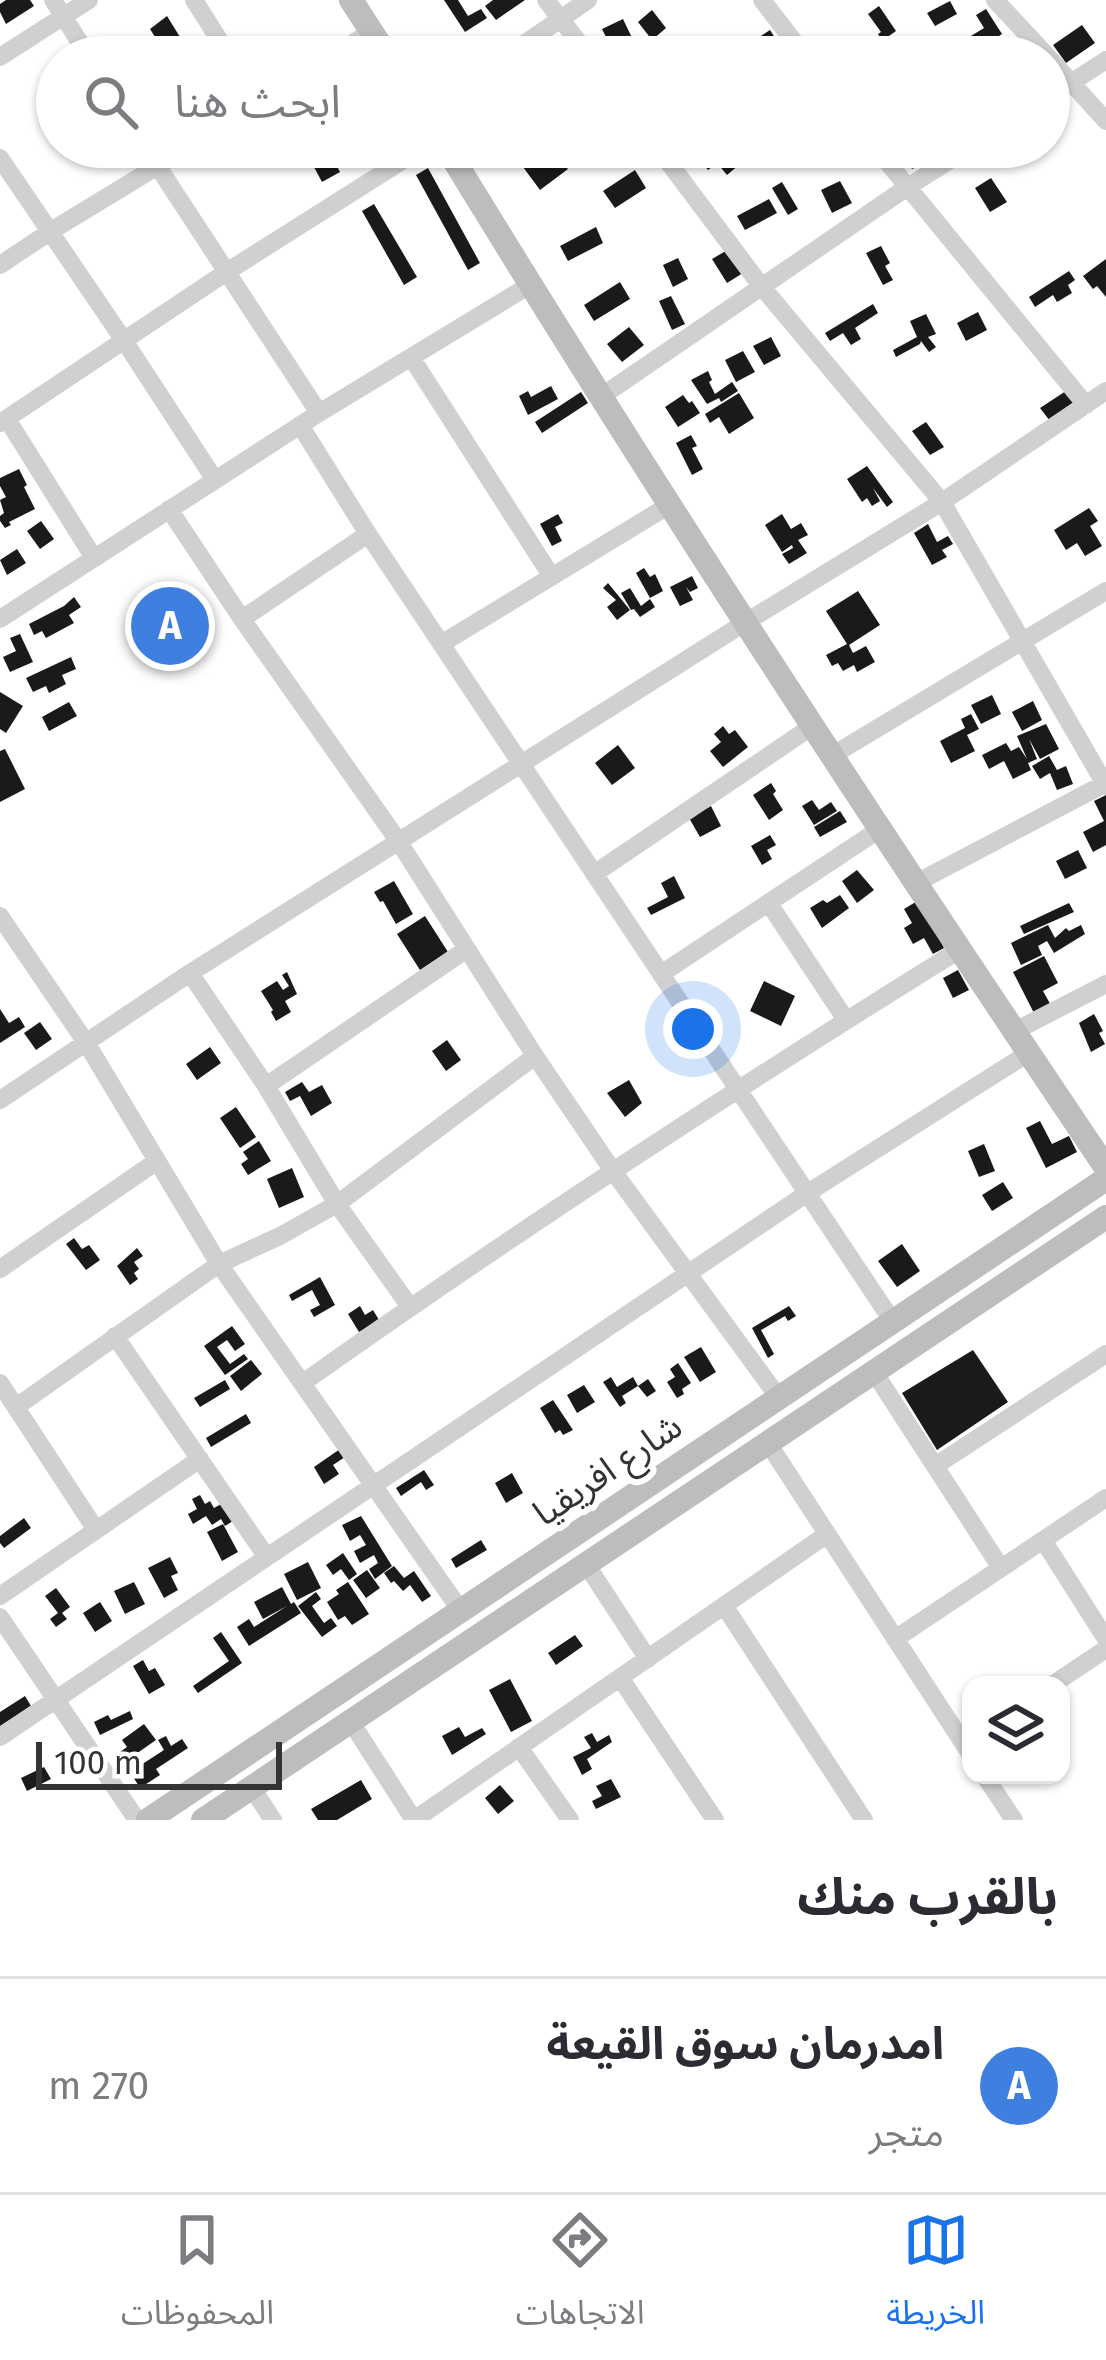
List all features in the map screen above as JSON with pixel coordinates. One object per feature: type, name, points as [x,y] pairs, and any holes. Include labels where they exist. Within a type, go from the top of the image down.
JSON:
[{"type":"street","points":[[0,57],[58,8],[88,0]]},
{"type":"street","points":[[194,0],[217,36]]},
{"type":"street","points":[[351,0],[374,36]]},
{"type":"street","points":[[546,0],[574,36]]},
{"type":"street","points":[[535,36],[588,0]]},
{"type":"street","points":[[762,0],[790,36]]},
{"type":"street","points":[[995,0],[1028,36]]},
{"type":"street","points":[[58,8],[76,36]]},
{"type":"street","points":[[365,36],[371,32]]},
{"type":"street","points":[[1106,60],[1072,83],[1106,121]]},
{"type":"street","points":[[0,158],[214,481]]},
{"type":"street","points":[[0,265],[156,168]]},
{"type":"street","points":[[159,168],[319,413]]},
{"type":"street","points":[[94,558],[3,421],[391,168]]},
{"type":"street","points":[[459,168],[746,622],[1106,1168]]},
{"type":"street","points":[[674,168],[762,287],[942,502],[1106,785],[916,883]]},
{"type":"street","points":[[891,168],[1086,405]]},
{"type":"street","points":[[602,396],[937,168]]},
{"type":"street","points":[[0,619],[319,413],[530,285]]},
{"type":"street","points":[[411,357],[552,577]]},
{"type":"street","points":[[0,1100],[190,973],[942,502],[1106,391]]},
{"type":"street","points":[[300,425],[892,1322]]},
{"type":"street","points":[[441,644],[671,504]]},
{"type":"street","points":[[169,509],[399,842],[613,1171],[778,1398]]},
{"type":"street","points":[[242,619],[368,533]]},
{"type":"street","points":[[833,755],[1106,591]]},
{"type":"street","points":[[594,874],[814,725]]},
{"type":"street","points":[[661,974],[880,829]]},
{"type":"street","points":[[770,904],[846,1020]]},
{"type":"street","points":[[0,916],[87,1044],[219,1264],[461,1610]]},
{"type":"street","points":[[266,1085],[467,949]]},
{"type":"street","points":[[304,1382],[613,1171],[959,950]]},
{"type":"street","points":[[190,973],[266,1085],[337,1204],[410,1307]]},
{"type":"street","points":[[0,1737],[806,1195],[1106,984]]},
{"type":"street","points":[[16,1407],[219,1264],[337,1204],[535,1056]]},
{"type":"street","points":[[0,1269],[157,1161]]},
{"type":"street","name":"شارع افريقيا","points":[[148,1820],[1106,1179]]},
{"type":"street","name":"شارع افريقيا","points":[[203,1820],[1106,1217]]},
{"type":"street","points":[[115,1336],[266,1556]]},
{"type":"street","points":[[934,1466],[1106,1354]]},
{"type":"street","points":[[874,1372],[1001,1568]]},
{"type":"street","points":[[0,1383],[96,1530]]},
{"type":"street","points":[[768,1443],[962,1736]]},
{"type":"street","points":[[0,1596],[200,1459]]},
{"type":"street","points":[[895,1639],[1106,1498]]},
{"type":"street","points":[[351,1722],[414,1820],[826,1534]]},
{"type":"street","points":[[1043,1540],[1106,1639]]},
{"type":"street","points":[[586,1564],[648,1659]]},
{"type":"street","points":[[725,1607],[864,1820]]},
{"type":"street","points":[[0,1617],[136,1820]]},
{"type":"street","points":[[1066,1676],[1106,1649]]},
{"type":"street","points":[[621,1678],[715,1820]]},
{"type":"street","points":[[520,1747],[570,1820]]},
{"type":"street","points":[[990,1784],[1014,1820]]},
{"type":"street","points":[[251,1788],[273,1820]]},
{"type":"building","points":[[30,0],[34,6],[6,24],[0,4]]},
{"type":"building","points":[[444,0],[458,0],[468,16],[481,9],[487,18],[465,32]]},
{"type":"building","points":[[493,0],[525,0],[496,20],[485,6]]},
{"type":"building","points":[[950,1],[957,14],[935,26],[927,13]]},
{"type":"building","points":[[879,6],[896,31],[879,36],[868,14]]},
{"type":"building","points":[[986,9],[1002,34],[971,36],[984,28],[976,15]]},
{"type":"building","points":[[652,10],[666,28],[649,36],[638,22]]},
{"type":"building","points":[[167,16],[179,36],[154,36],[150,29]]},
{"type":"building","points":[[623,19],[631,36],[606,36],[602,29]]},
{"type":"building","points":[[1082,25],[1095,43],[1070,60],[1070,36],[1066,36]]},
{"type":"building","points":[[314,168],[338,168],[340,172],[322,182]]},
{"type":"building","points":[[428,168],[480,263],[468,270],[416,175]]},
{"type":"building","points":[[524,168],[568,169],[540,190]]},
{"type":"building","points":[[635,170],[646,188],[615,208],[603,191]]},
{"type":"building","points":[[991,178],[1007,202],[990,212],[975,188]]},
{"type":"building","points":[[840,181],[852,203],[832,213],[821,190]]},
{"type":"building","points":[[782,182],[798,209],[788,215],[772,188]]},
{"type":"building","points":[[769,199],[777,213],[745,230],[737,216]]},
{"type":"building","points":[[374,204],[417,277],[404,285],[362,211]]},
{"type":"building","points":[[596,227],[603,243],[568,261],[560,246]]},
{"type":"building","points":[[881,246],[893,280],[883,285],[866,253]]},
{"type":"building","points":[[729,249],[743,273],[727,283],[712,259]]},
{"type":"building","points":[[678,258],[688,279],[673,287],[663,265]]},
{"type":"building","points":[[1106,259],[1106,297],[1083,276]]},
{"type":"building","points":[[1069,271],[1075,280],[1068,285],[1072,293],[1057,302],[1053,295],[1035,307],[1029,297]]},
{"type":"building","points":[[620,282],[630,299],[594,321],[584,305]]},
{"type":"building","points":[[671,296],[685,324],[672,330],[659,301]]},
{"type":"building","points":[[873,304],[878,313],[855,328],[861,339],[851,345],[843,333],[830,341],[825,333]]},
{"type":"building","points":[[978,312],[987,330],[966,341],[957,323]]},
{"type":"building","points":[[926,314],[936,334],[928,337],[936,347],[929,352],[921,341],[896,357],[893,350],[917,337],[910,321]]},
{"type":"building","points":[[629,327],[644,345],[622,362],[607,344]]},
{"type":"building","points":[[771,337],[781,356],[764,365],[753,346]]},
{"type":"building","points":[[743,351],[755,372],[736,382],[725,360]]},
{"type":"building","points":[[708,371],[715,394],[732,382],[738,391],[707,404],[691,380]]},
{"type":"building","points":[[551,386],[558,399],[528,415],[519,396],[528,391],[531,397]]},
{"type":"building","points":[[1069,389],[1078,402],[1050,421],[1040,408]]},
{"type":"building","points":[[581,392],[588,403],[542,433],[535,422]]},
{"type":"building","points":[[739,393],[754,418],[729,434],[719,417],[710,423],[705,414]]},
{"type":"building","points":[[683,395],[700,413],[678,427],[665,407]]},
{"type":"building","points":[[926,422],[944,447],[930,455],[912,431]]},
{"type":"building","points":[[691,435],[703,469],[692,475],[676,443]]},
{"type":"building","points":[[867,466],[893,502],[887,507],[873,488],[880,501],[872,506],[867,498],[862,502],[847,479]]},
{"type":"building","points":[[19,469],[35,509],[5,528],[0,521],[4,513],[0,500],[6,497],[0,478]]},
{"type":"building","points":[[1089,508],[1098,521],[1090,526],[1102,546],[1085,556],[1077,543],[1066,550],[1054,530]]},
{"type":"building","points":[[558,514],[563,523],[555,527],[562,541],[552,546],[540,524]]},
{"type":"building","points":[[782,514],[791,529],[801,523],[808,535],[798,540],[807,553],[789,564],[782,554],[792,545],[782,552],[765,525]]},
{"type":"building","points":[[41,521],[54,539],[40,549],[27,531]]},
{"type":"building","points":[[928,524],[937,542],[948,536],[953,544],[942,550],[947,557],[932,565],[914,533]]},
{"type":"building","points":[[17,549],[26,563],[7,575],[0,560]]},
{"type":"building","points":[[644,568],[650,577],[655,574],[663,591],[650,598],[636,573]]},
{"type":"building","points":[[692,576],[698,588],[690,592],[686,587],[693,600],[680,606],[670,587]]},
{"type":"building","points":[[608,583],[630,610],[617,620],[607,607],[616,600],[603,588]]},
{"type":"building","points":[[630,588],[641,606],[650,599],[655,607],[640,617],[621,593]]},
{"type":"building","points":[[858,591],[880,625],[849,645],[853,653],[866,646],[875,662],[857,672],[854,665],[843,671],[838,663],[832,666],[826,655],[847,644],[826,611]]},
{"type":"building","points":[[74,597],[81,607],[69,615],[74,623],[46,638],[42,631],[34,635],[29,624]]},
{"type":"building","points":[[20,634],[33,662],[10,672],[3,657],[16,651],[10,638]]},
{"type":"building","points":[[71,657],[76,669],[62,675],[66,684],[49,693],[46,686],[33,692],[26,678]]},
{"type":"building","points":[[0,692],[23,706],[6,733],[0,729]]},
{"type":"building","points":[[992,695],[1001,714],[981,724],[971,705]]},
{"type":"building","points":[[1033,701],[1042,720],[1022,731],[1012,712]]},
{"type":"building","points":[[69,702],[77,716],[49,731],[42,717]]},
{"type":"building","points":[[971,714],[979,729],[967,735],[975,751],[951,763],[940,741],[965,728],[961,719]]},
{"type":"building","points":[[1046,724],[1059,749],[1040,759],[1029,739],[1037,759],[1028,763],[1031,770],[1013,779],[1004,761],[989,769],[982,755],[1006,743],[1011,751],[1019,747],[1027,759],[1017,736]]},
{"type":"building","points":[[723,726],[729,734],[735,730],[748,747],[723,767],[710,751],[721,742],[714,734]]},
{"type":"building","points":[[618,745],[635,768],[612,785],[595,763]]},
{"type":"building","points":[[5,749],[25,789],[0,802],[0,751]]},
{"type":"building","points":[[1049,756],[1057,770],[1066,766],[1073,784],[1057,790],[1050,773],[1040,779],[1032,766]]},
{"type":"building","points":[[771,783],[783,810],[769,820],[753,795]]},
{"type":"building","points":[[1106,795],[1106,845],[1093,852],[1083,832],[1104,821],[1094,801]]},
{"type":"building","points":[[812,800],[819,810],[831,802],[837,811],[814,825],[802,806]]},
{"type":"building","points":[[711,806],[721,826],[700,837],[689,818]]},
{"type":"building","points":[[840,811],[847,822],[820,837],[814,827]]},
{"type":"building","points":[[770,835],[776,845],[767,850],[772,859],[762,865],[751,846]]},
{"type":"building","points":[[1078,850],[1087,868],[1065,879],[1056,861]]},
{"type":"building","points":[[857,870],[874,890],[857,903],[842,881]]},
{"type":"building","points":[[674,876],[685,898],[651,915],[647,908],[668,897],[661,883]]},
{"type":"building","points":[[394,881],[413,914],[396,924],[374,892]]},
{"type":"building","points":[[840,895],[849,908],[822,928],[810,908]]},
{"type":"building","points":[[919,900],[944,948],[933,954],[924,938],[913,944],[904,928],[912,923],[904,909]]},
{"type":"building","points":[[1069,903],[1074,912],[1024,934],[1020,926]]},
{"type":"building","points":[[425,916],[448,952],[420,970],[397,934]]},
{"type":"building","points":[[1048,925],[1055,938],[1066,928],[1081,925],[1085,934],[1054,953],[1047,941],[1038,946],[1042,955],[1021,965],[1011,943]]},
{"type":"building","points":[[1044,956],[1058,983],[1043,991],[1053,1009],[1036,1017],[1013,972]]},
{"type":"building","points":[[958,970],[969,990],[953,998],[943,978]]},
{"type":"building","points":[[287,972],[297,994],[285,1001],[291,1012],[276,1021],[261,991],[277,981],[283,990],[289,986],[282,975]]},
{"type":"building","points":[[764,981],[795,996],[781,1026],[750,1011]]},
{"type":"building","points":[[0,1009],[9,1023],[19,1017],[25,1027],[0,1043]]},
{"type":"building","points":[[1094,1014],[1105,1044],[1091,1052],[1079,1023]]},
{"type":"building","points":[[40,1022],[52,1039],[36,1050],[24,1033]]},
{"type":"building","points":[[447,1040],[461,1060],[446,1071],[432,1051]]},
{"type":"building","points":[[210,1047],[221,1063],[197,1080],[186,1064]]},
{"type":"building","points":[[629,1080],[642,1103],[625,1117],[607,1093]]},
{"type":"building","points":[[302,1082],[309,1092],[322,1085],[332,1103],[311,1116],[300,1096],[290,1101],[285,1092]]},
{"type":"building","points":[[236,1107],[256,1137],[240,1148],[220,1118]]},
{"type":"building","points":[[1040,1121],[1052,1144],[1069,1136],[1077,1152],[1046,1168],[1026,1128]]},
{"type":"building","points":[[259,1141],[271,1161],[248,1175],[241,1164],[248,1159],[243,1152]]},
{"type":"building","points":[[984,1144],[995,1171],[979,1177],[968,1151]]},
{"type":"building","points":[[292,1168],[304,1197],[279,1208],[267,1179]]},
{"type":"building","points":[[1003,1182],[1013,1198],[992,1211],[982,1195]]},
{"type":"building","points":[[74,1238],[82,1249],[89,1245],[100,1260],[86,1270],[66,1244]]},
{"type":"building","points":[[902,1244],[920,1271],[897,1287],[878,1261]]},
{"type":"building","points":[[137,1248],[143,1256],[134,1262],[138,1279],[130,1285],[117,1266]]},
{"type":"building","points":[[320,1277],[335,1305],[314,1317],[310,1310],[320,1305],[312,1290],[292,1301],[289,1295]]},
{"type":"building","points":[[360,1306],[365,1315],[373,1310],[379,1320],[359,1332],[348,1314]]},
{"type":"building","points":[[789,1306],[796,1316],[788,1321],[785,1316],[761,1330],[774,1354],[768,1358],[752,1328]]},
{"type":"building","points":[[232,1326],[245,1344],[235,1351],[227,1340],[217,1347],[230,1364],[244,1354],[248,1359],[225,1375],[204,1346]]},
{"type":"building","points":[[701,1347],[716,1372],[700,1382],[684,1357]]},
{"type":"building","points":[[973,1350],[1008,1402],[937,1450],[902,1393]]},
{"type":"building","points":[[251,1360],[262,1374],[241,1391],[230,1376]]},
{"type":"building","points":[[678,1363],[691,1383],[677,1398],[667,1382],[675,1377],[670,1369]]},
{"type":"building","points":[[611,1377],[617,1387],[633,1377],[638,1386],[622,1396],[626,1403],[620,1407],[603,1382]]},
{"type":"building","points":[[648,1379],[656,1391],[647,1397],[638,1386]]},
{"type":"building","points":[[225,1380],[230,1389],[200,1407],[194,1398]]},
{"type":"building","points":[[584,1385],[595,1402],[577,1413],[567,1395]]},
{"type":"building","points":[[553,1400],[573,1430],[563,1435],[560,1430],[555,1433],[540,1408]]},
{"type":"building","points":[[246,1414],[251,1423],[211,1447],[206,1438]]},
{"type":"building","points":[[340,1449],[345,1457],[333,1465],[339,1474],[324,1484],[314,1467]]},
{"type":"building","points":[[424,1470],[434,1485],[426,1490],[421,1482],[401,1496],[396,1488]]},
{"type":"building","points":[[512,1473],[523,1493],[506,1503],[495,1483]]},
{"type":"building","points":[[200,1495],[214,1508],[223,1503],[233,1521],[225,1526],[221,1519],[212,1525],[206,1516],[193,1524],[188,1514],[197,1509],[192,1499]]},
{"type":"building","points":[[361,1516],[392,1566],[375,1579],[369,1569],[378,1563],[374,1555],[360,1563],[354,1551],[366,1545],[360,1535],[350,1541],[342,1525]]},
{"type":"building","points":[[24,1518],[31,1528],[4,1548],[0,1536]]},
{"type":"building","points":[[223,1524],[238,1552],[222,1561],[207,1532]]},
{"type":"building","points":[[481,1540],[487,1550],[456,1568],[451,1559]]},
{"type":"building","points":[[343,1553],[357,1574],[349,1580],[341,1569],[333,1575],[326,1565]]},
{"type":"building","points":[[170,1557],[178,1573],[171,1576],[178,1590],[164,1598],[148,1568]]},
{"type":"building","points":[[308,1562],[321,1588],[297,1600],[284,1574]]},
{"type":"building","points":[[394,1566],[404,1578],[414,1571],[431,1596],[422,1602],[410,1585],[403,1591],[391,1583],[384,1573]]},
{"type":"building","points":[[367,1570],[380,1588],[366,1598],[353,1580]]},
{"type":"building","points":[[134,1582],[145,1604],[125,1614],[114,1591]]},
{"type":"building","points":[[348,1582],[369,1614],[352,1625],[345,1616],[338,1620],[327,1602]]},
{"type":"building","points":[[282,1587],[301,1613],[249,1646],[237,1627],[249,1619],[254,1627],[287,1606],[263,1619],[254,1602]]},
{"type":"building","points":[[56,1588],[70,1607],[62,1613],[67,1619],[56,1627],[50,1619],[58,1613],[45,1596]]},
{"type":"building","points":[[316,1592],[321,1599],[312,1606],[324,1623],[331,1618],[337,1626],[322,1637],[298,1606]]},
{"type":"building","points":[[100,1602],[112,1621],[95,1632],[83,1613]]},
{"type":"building","points":[[221,1632],[242,1663],[198,1693],[193,1686],[229,1661],[213,1638]]},
{"type":"building","points":[[575,1635],[583,1646],[556,1665],[548,1653]]},
{"type":"building","points":[[143,1660],[149,1671],[155,1668],[165,1685],[149,1694],[133,1666]]},
{"type":"building","points":[[510,1679],[532,1721],[511,1732],[489,1690]]},
{"type":"building","points":[[25,1696],[31,1706],[0,1726],[0,1712]]},
{"type":"building","points":[[130,1711],[133,1719],[100,1735],[94,1722]]},
{"type":"building","points":[[144,1724],[156,1740],[126,1761],[120,1752],[127,1747],[122,1740]]},
{"type":"building","points":[[459,1727],[465,1737],[482,1728],[486,1734],[452,1755],[442,1736]]},
{"type":"building","points":[[592,1733],[597,1742],[609,1735],[612,1742],[587,1759],[592,1769],[582,1775],[573,1757],[591,1748],[584,1737]]},
{"type":"building","points":[[166,1736],[171,1746],[182,1739],[188,1748],[156,1769],[160,1775],[140,1788],[130,1772],[164,1750],[158,1740]]},
{"type":"building","points":[[44,1767],[51,1779],[27,1791],[21,1778]]},
{"type":"building","points":[[611,1779],[621,1797],[596,1809],[592,1801],[602,1796],[596,1786]]},
{"type":"building","points":[[361,1780],[372,1799],[337,1820],[318,1820],[311,1809]]},
{"type":"building","points":[[500,1785],[514,1801],[498,1814],[485,1798]]},
{"type":"place","name":"امدرمان سوق القيعة","points":[[170,626]]}]
